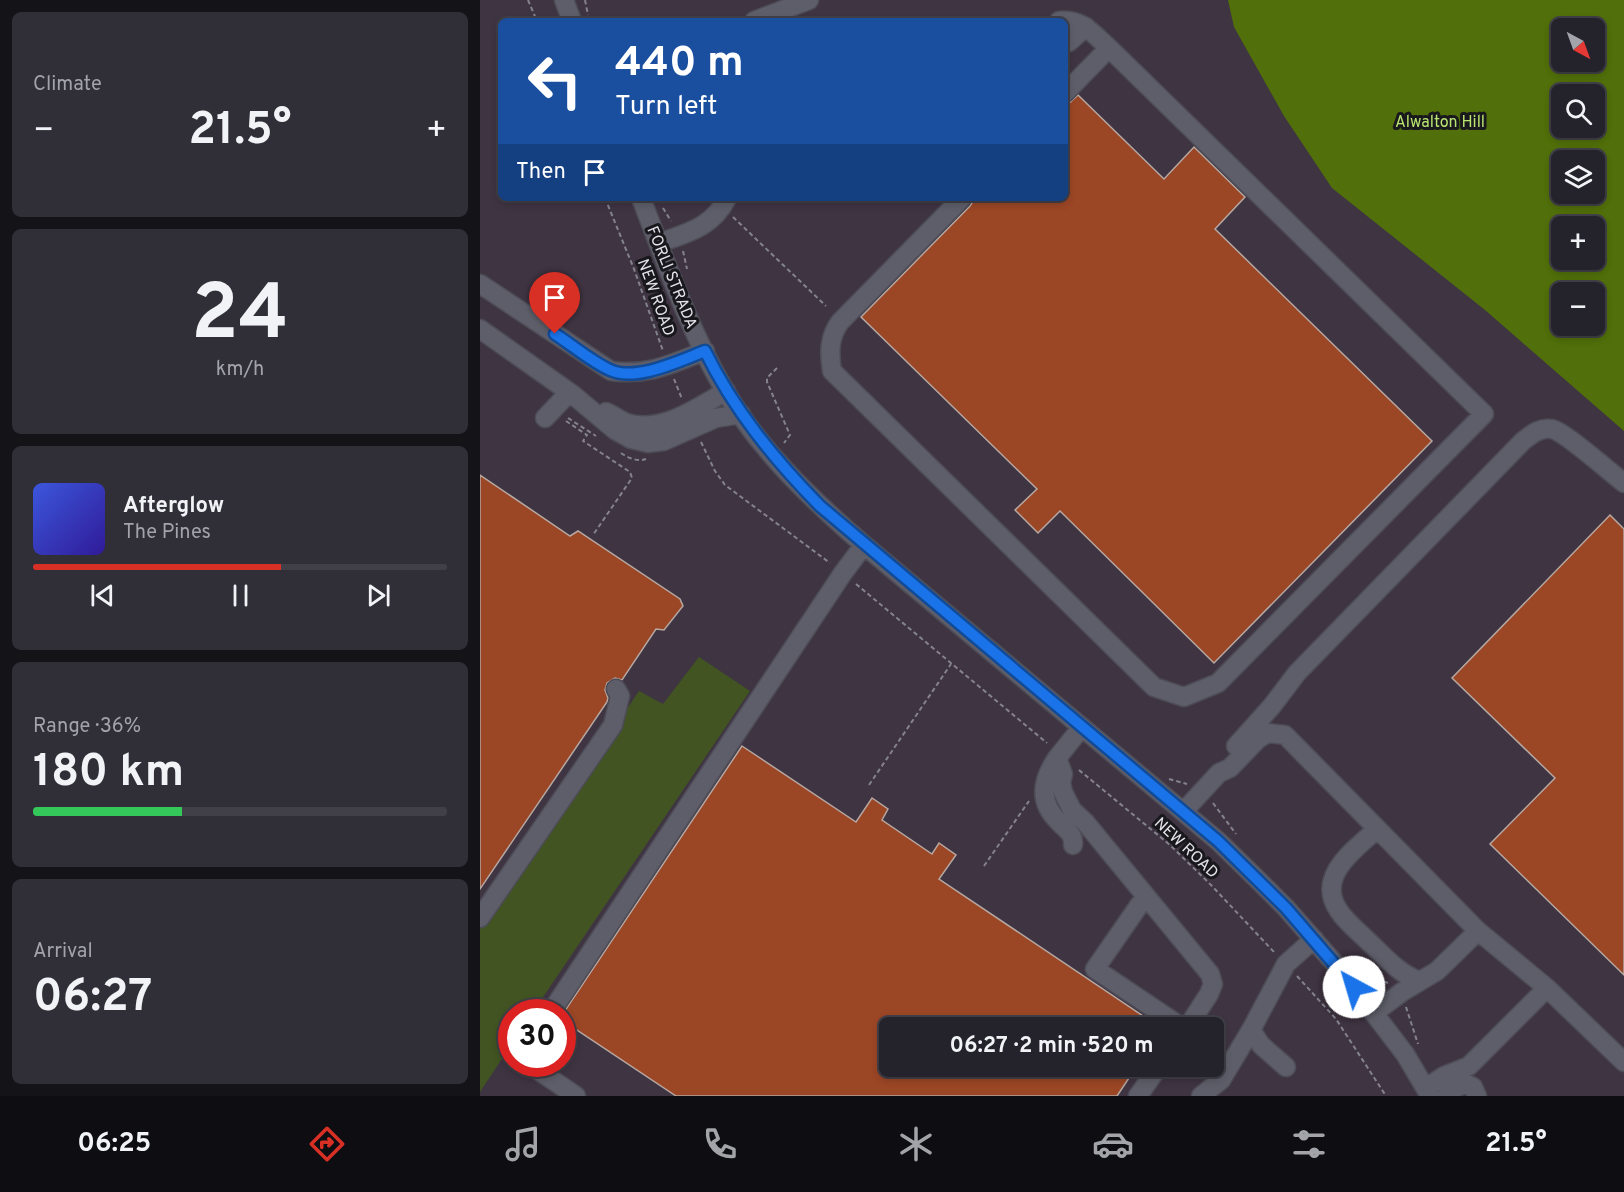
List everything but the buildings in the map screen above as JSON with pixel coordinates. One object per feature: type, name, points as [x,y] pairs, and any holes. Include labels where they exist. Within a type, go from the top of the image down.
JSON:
[{"type":"street","points":[[564,0],[571,18]]},
{"type":"street","points":[[762,18],[809,0]]},
{"type":"street","points":[[959,201],[840,322],[831,341],[831,371],[1154,687],[1184,697],[1218,683],[1484,414],[1086,27],[1068,20]]},
{"type":"street","points":[[1068,42],[1086,27]]},
{"type":"street","points":[[1068,90],[1108,48]]},
{"type":"street","name":"FORLI STRADA","points":[[642,201],[686,314],[726,391],[741,414],[793,479],[864,545],[1226,849],[1314,939],[1405,1054],[1428,1092]]},
{"type":"street","points":[[659,243],[710,222],[721,211],[729,207]]},
{"type":"street","points":[[480,284],[611,371],[632,374],[668,365],[705,351]]},
{"type":"street","points":[[480,329],[487,338],[572,394],[628,423],[643,426],[674,419],[726,391]]},
{"type":"street","points":[[572,394],[615,430],[631,439],[648,443],[664,441],[716,418],[741,414]]},
{"type":"street","points":[[545,418],[563,399],[572,394]]},
{"type":"street","points":[[1183,812],[1219,773],[1226,756],[1256,724],[1297,673],[1523,441],[1538,430],[1553,429],[1624,483]]},
{"type":"street","points":[[560,999],[843,573],[864,545]]},
{"type":"street","points":[[480,918],[613,724],[620,696],[615,689]]},
{"type":"street","points":[[1256,724],[1274,723],[1478,931],[1547,988],[1624,1062]]},
{"type":"street","points":[[1073,845],[1074,838],[1070,832],[1052,815],[1046,800],[1045,778],[1053,752],[1082,727]]},
{"type":"street","points":[[1219,773],[1230,768],[1258,739],[1268,733],[1284,735]]},
{"type":"street","points":[[1053,752],[1063,774],[1061,783],[1063,792],[1072,810],[1085,822],[1210,974],[1213,984],[1209,994],[1193,1017]]},
{"type":"street","points":[[1377,829],[1350,854],[1334,875],[1330,886],[1330,897],[1340,913],[1393,966],[1409,978],[1419,981]]},
{"type":"street","points":[[1140,904],[1095,969],[1168,1017]]},
{"type":"street","points":[[1374,1013],[1437,971],[1478,931]]},
{"type":"street","points":[[1201,1096],[1220,1088],[1286,964],[1314,939]]},
{"type":"street","points":[[1428,1092],[1444,1076],[1469,1066],[1547,988]]},
{"type":"street","points":[[1251,1030],[1261,1045],[1286,1067]]},
{"type":"street","points":[[548,1077],[576,1096]]},
{"type":"street","points":[[1138,1096],[1151,1077]]},
{"type":"street","points":[[1446,1096],[1457,1087],[1467,1084],[1473,1087],[1477,1096]]},
{"type":"path","points":[[528,0],[536,18]]},
{"type":"path","points":[[585,0],[588,18]]},
{"type":"path","name":"NEW ROAD","points":[[606,201],[684,405]]},
{"type":"path","points":[[729,207],[826,306]]},
{"type":"path","points":[[684,255],[687,272]]},
{"type":"path","points":[[777,368],[767,378],[767,382],[790,435],[782,445],[777,440]]},
{"type":"path","points":[[593,535],[632,478],[630,472],[584,441],[587,435],[565,420],[567,417],[597,437]]},
{"type":"path","points":[[699,437],[714,471],[725,485],[834,566]]},
{"type":"path","points":[[617,450],[627,457],[642,460],[652,457]]},
{"type":"path","points":[[852,580],[1053,752]]},
{"type":"path","points":[[869,785],[951,664]]},
{"type":"path","name":"NEW ROAD","points":[[1074,766],[1170,845],[1276,954]]},
{"type":"path","points":[[1166,777],[1193,786]]},
{"type":"path","points":[[984,866],[1032,797]]},
{"type":"path","points":[[1296,975],[1336,1019],[1386,1096]]},
{"type":"path","points":[[1406,1007],[1419,1046]]},
{"type":"shaded area","points":[[480,0],[1624,0],[1624,1096],[480,1096]]},
{"type":"green space","name":"Alwalton Hill","points":[[1228,0],[1624,0],[1624,431],[1485,310],[1332,188],[1284,116],[1234,27]]},
{"type":"green space","points":[[699,657],[750,691],[542,999],[498,999],[498,1065],[480,1092],[480,928],[639,691],[663,704]]},
{"type":"route","points":[[555,334],[611,371],[632,374],[653,370],[705,351],[720,383],[751,428],[793,479],[820,506],[1218,841],[1286,908],[1354,987]]}]
